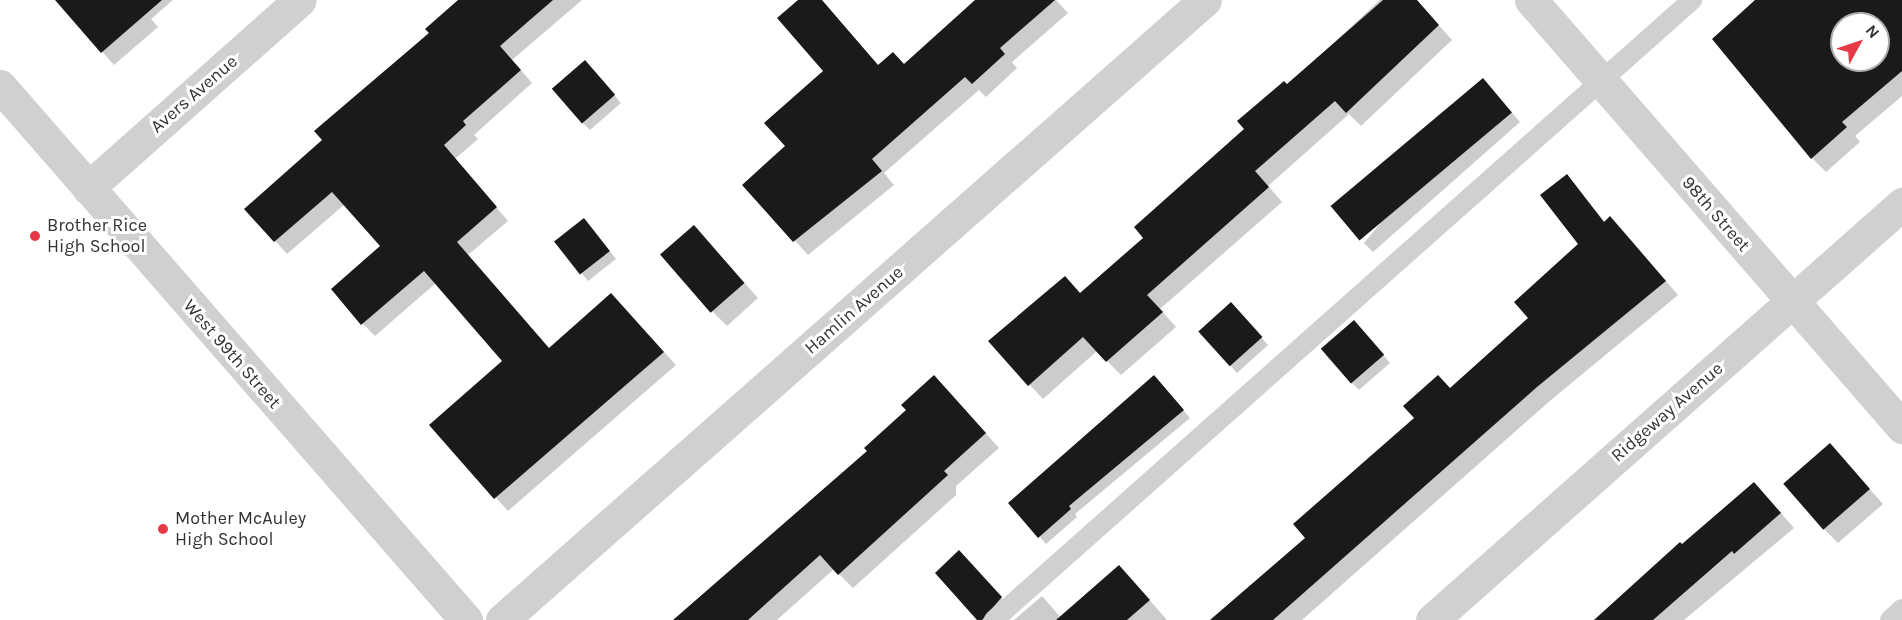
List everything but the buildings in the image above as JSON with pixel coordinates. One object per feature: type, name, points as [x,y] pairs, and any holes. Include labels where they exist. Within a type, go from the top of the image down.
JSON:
[{"type":"street","name":"Avers Avenue","points":[[88,188],[300,0]]},
{"type":"street","name":"Hamlin Avenue","points":[[502,620],[1205,0]]},
{"type":"street","name":"98th Street","points":[[1531,0],[1902,427]]},
{"type":"street","name":"West 99th Street","points":[[0,86],[466,620]]},
{"type":"street","name":"Ridgeway Avenue","points":[[1432,620],[1902,204]]},
{"type":"lane","points":[[994,620],[1692,0]]},
{"type":"lane","points":[[1890,620],[1902,609]]},
{"type":"place","name":"Brother Rice High School","points":[[35,236]]},
{"type":"place","name":"Mother McAuley High School","points":[[163,529]]}]
